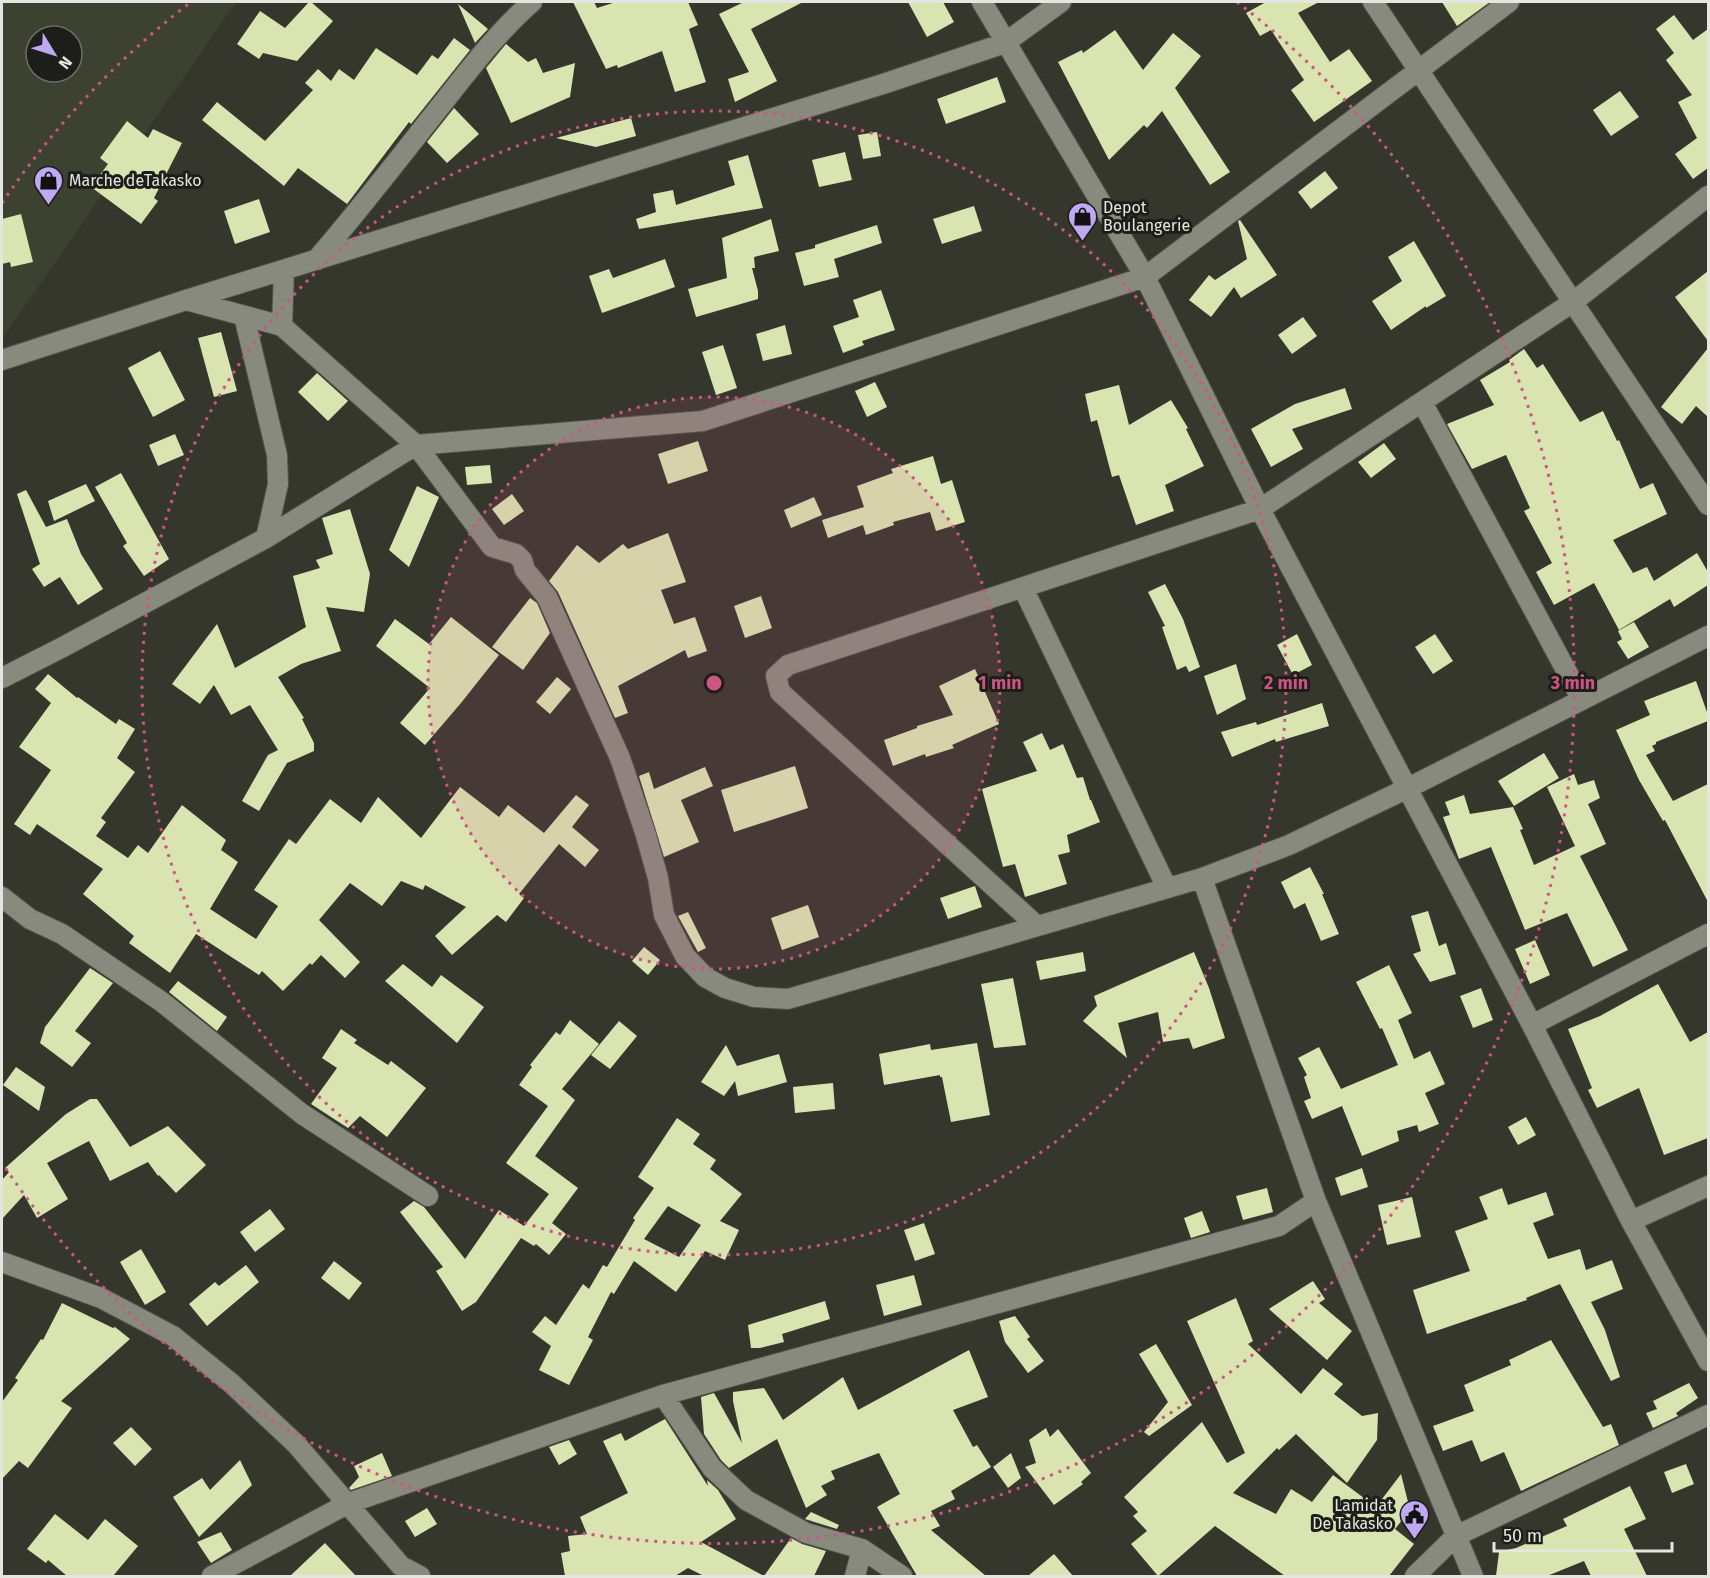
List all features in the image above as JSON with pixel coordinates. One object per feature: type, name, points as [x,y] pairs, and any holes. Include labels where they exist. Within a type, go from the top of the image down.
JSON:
[{"type":"street","points":[[317,259],[374,192],[449,95],[514,18],[532,2]]},
{"type":"street","points":[[982,2],[1145,277],[1260,509],[1532,1025],[1631,1221],[1708,1361]]},
{"type":"street","points":[[2,360],[186,300],[883,84],[1005,43],[1061,2]]},
{"type":"street","points":[[1373,2],[1708,506]]},
{"type":"street","points":[[2,678],[266,538],[416,445],[703,421],[1145,277],[1509,2]]},
{"type":"street","points":[[1037,926],[780,693],[776,676],[788,665],[1260,509],[1573,302],[1708,196]]},
{"type":"street","points":[[282,326],[284,270]]},
{"type":"street","points":[[186,300],[282,326],[416,445],[492,547],[516,554],[522,560],[525,570],[547,597],[620,758],[658,878],[664,915],[685,956],[705,977],[725,988],[754,997],[788,999],[1202,878],[1289,845],[1406,789],[1708,636]]},
{"type":"street","points":[[244,316],[277,455],[279,484],[266,538]]},
{"type":"street","points":[[1422,402],[1582,700]]},
{"type":"street","points":[[1023,588],[1167,888]]},
{"type":"street","points":[[1202,878],[1316,1201],[1473,1576]]},
{"type":"street","points":[[2,897],[30,919],[62,934],[162,1002],[302,1114],[428,1196]]},
{"type":"street","points":[[1532,1025],[1708,934]]},
{"type":"street","points":[[1631,1221],[1708,1186]]},
{"type":"street","points":[[212,1576],[349,1503],[663,1395],[1279,1226],[1316,1201]]},
{"type":"street","points":[[2,1262],[101,1298],[173,1336],[231,1383],[296,1444],[401,1566],[420,1576]]},
{"type":"street","points":[[663,1395],[712,1468],[746,1500],[806,1533],[862,1549],[902,1576]]},
{"type":"street","points":[[1415,1576],[1456,1536],[1708,1415]]},
{"type":"street","points":[[855,1576],[862,1549]]},
{"type":"shaded area","name":"Marche deTakasko","points":[[2,2],[236,2],[2,339]]},
{"type":"building","points":[[309,2],[333,21],[297,61],[263,53],[259,59],[237,44],[260,11],[285,28]]},
{"type":"building","points":[[573,2],[594,2],[597,8],[616,2],[688,2],[698,25],[689,29],[706,82],[675,92],[662,51],[618,68],[617,65],[606,69]]},
{"type":"building","points":[[744,2],[803,2],[751,29],[777,81],[735,102],[728,79],[749,72],[719,14]]},
{"type":"building","points":[[908,2],[943,2],[954,22],[927,37]]},
{"type":"building","points":[[1266,2],[1319,2],[1298,13],[1330,62],[1349,49],[1372,81],[1314,122],[1291,90],[1304,80],[1271,30],[1260,36],[1246,13]]},
{"type":"building","points":[[1442,2],[1490,2],[1457,26]]},
{"type":"building","points":[[458,4],[488,29],[475,43]]},
{"type":"building","points":[[1674,15],[1693,40],[1708,29],[1708,168],[1693,179],[1675,154],[1697,138],[1678,102],[1692,95],[1666,60],[1674,53],[1656,29]]},
{"type":"building","points":[[1115,30],[1143,70],[1173,33],[1201,56],[1175,88],[1230,172],[1210,185],[1162,111],[1147,128],[1144,125],[1109,160],[1058,62],[1082,50],[1083,53]]},
{"type":"building","points":[[454,38],[470,50],[411,124],[409,122],[347,204],[298,168],[284,186],[202,120],[217,102],[265,141],[313,90],[305,83],[318,69],[331,81],[339,69],[354,80],[376,48],[417,75],[432,55],[438,59]]},
{"type":"building","points":[[506,44],[528,62],[536,58],[543,73],[575,63],[570,97],[511,123],[486,68]]},
{"type":"building","points":[[997,77],[1006,102],[946,124],[937,99]]},
{"type":"building","points":[[1620,91],[1639,117],[1611,136],[1593,110]]},
{"type":"building","points":[[454,108],[479,134],[447,163],[427,142]]},
{"type":"building","points":[[631,118],[636,136],[596,147],[556,138]]},
{"type":"building","points":[[127,121],[148,138],[153,129],[182,143],[154,198],[158,201],[141,224],[91,187],[108,164],[100,158]]},
{"type":"building","points":[[877,132],[881,156],[863,159],[858,135]]},
{"type":"building","points":[[845,152],[852,180],[819,187],[812,160]]},
{"type":"building","points":[[748,155],[763,208],[639,229],[636,219],[656,212],[653,194],[673,190],[676,205],[735,185],[728,161]]},
{"type":"building","points":[[1325,171],[1338,188],[1311,209],[1298,192]]},
{"type":"building","points":[[259,199],[270,232],[235,244],[224,211]]},
{"type":"building","points":[[974,206],[982,231],[942,244],[933,219]]},
{"type":"building","points":[[21,214],[33,262],[11,267],[10,262],[2,264],[2,219]]},
{"type":"building","points":[[771,219],[779,251],[754,257],[755,268],[752,268],[758,299],[696,317],[688,289],[727,278],[722,238]]},
{"type":"building","points":[[1240,220],[1277,275],[1241,298],[1234,287],[1211,317],[1189,300],[1209,275],[1215,280],[1247,259],[1238,221]]},
{"type":"building","points":[[877,225],[882,243],[834,259],[839,277],[804,286],[795,253]]},
{"type":"building","points":[[1414,241],[1446,296],[1426,308],[1426,306],[1391,330],[1372,301],[1402,281],[1388,257]]},
{"type":"building","points":[[665,259],[675,287],[602,313],[589,276],[609,269],[613,278]]},
{"type":"building","points":[[1708,271],[1708,341],[1675,297]]},
{"type":"building","points":[[881,290],[895,330],[862,341],[864,345],[843,353],[833,326],[859,317],[853,300]]},
{"type":"building","points":[[1303,317],[1317,336],[1292,354],[1278,335]]},
{"type":"building","points":[[785,325],[792,354],[763,361],[756,334]]},
{"type":"building","points":[[221,332],[237,391],[214,397],[198,338]]},
{"type":"building","points":[[723,345],[737,388],[716,395],[702,352]]},
{"type":"building","points":[[1708,348],[1708,417],[1696,406],[1682,424],[1661,407]]},
{"type":"building","points":[[1524,349],[1537,368],[1543,364],[1580,422],[1603,411],[1617,441],[1619,440],[1640,489],[1653,483],[1667,514],[1613,540],[1633,573],[1647,567],[1654,581],[1697,553],[1708,572],[1708,585],[1674,607],[1670,599],[1619,630],[1594,583],[1554,605],[1536,572],[1552,563],[1524,511],[1530,508],[1506,455],[1472,469],[1447,424],[1494,405],[1480,380],[1510,362],[1509,360]]},
{"type":"building","points":[[160,351],[185,400],[153,417],[128,368]]},
{"type":"building","points":[[317,373],[348,401],[328,421],[298,392]]},
{"type":"building","points":[[875,382],[887,407],[867,417],[855,391]]},
{"type":"building","points":[[1119,385],[1129,425],[1171,400],[1188,428],[1186,429],[1204,466],[1165,485],[1174,511],[1136,525],[1119,475],[1112,477],[1097,420],[1091,422],[1085,394]]},
{"type":"building","points":[[1345,388],[1352,409],[1292,429],[1303,449],[1271,467],[1251,429],[1295,404]]},
{"type":"building","points":[[175,434],[184,455],[158,466],[149,445]]},
{"type":"building","points":[[698,441],[708,471],[668,484],[658,454]]},
{"type":"building","points":[[1384,443],[1396,459],[1371,478],[1358,462]]},
{"type":"building","points":[[933,456],[941,484],[952,480],[965,522],[936,531],[930,512],[893,522],[894,525],[866,535],[863,525],[828,538],[822,520],[864,507],[857,486],[893,473],[891,469]]},
{"type":"building","points":[[490,465],[492,483],[467,485],[465,467]]},
{"type":"building","points":[[121,473],[169,559],[144,576],[123,546],[127,543],[95,487]]},
{"type":"building","points":[[86,484],[95,501],[54,521],[48,501]]},
{"type":"building","points":[[417,486],[439,497],[409,567],[389,550]]},
{"type":"building","points":[[26,490],[46,527],[67,519],[81,554],[103,589],[78,605],[60,577],[44,587],[32,569],[40,564],[17,494]]},
{"type":"building","points":[[512,494],[524,511],[504,525],[492,509]]},
{"type":"building","points":[[814,497],[822,515],[791,528],[784,510]]},
{"type":"building","points":[[350,509],[370,574],[364,612],[326,607],[341,651],[301,664],[278,677],[304,718],[302,719],[314,743],[314,751],[287,763],[259,811],[242,801],[268,755],[278,750],[250,705],[231,715],[214,685],[200,704],[172,684],[217,624],[235,668],[306,627],[293,576],[320,568],[316,560],[333,554],[322,518]]},
{"type":"building","points":[[668,533],[686,582],[661,590],[674,624],[695,617],[707,651],[688,658],[685,650],[618,686],[628,713],[615,718],[558,592],[549,581],[577,545],[599,563],[623,544],[628,549]]},
{"type":"building","points":[[1165,584],[1183,619],[1200,667],[1189,672],[1186,666],[1177,670],[1162,627],[1165,626],[1148,592]]},
{"type":"building","points":[[761,596],[772,628],[745,638],[734,606]]},
{"type":"building","points":[[530,598],[537,603],[550,633],[523,670],[492,647]]},
{"type":"building","points":[[451,617],[499,655],[425,745],[400,723],[430,688],[376,646],[395,619],[429,644]]},
{"type":"building","points":[[1634,622],[1649,647],[1628,659],[1617,642],[1622,639],[1618,631]]},
{"type":"building","points":[[1297,634],[1312,665],[1293,675],[1277,645]]},
{"type":"building","points":[[1435,634],[1453,661],[1433,674],[1415,647]]},
{"type":"building","points":[[1236,664],[1246,699],[1217,715],[1204,676]]},
{"type":"building","points":[[975,669],[999,724],[952,745],[954,748],[926,757],[925,754],[893,766],[884,740],[917,728],[917,726],[953,715],[939,686]]},
{"type":"building","points":[[48,674],[77,698],[116,724],[119,719],[135,729],[117,758],[135,772],[101,818],[106,822],[96,836],[128,858],[138,845],[148,853],[182,805],[226,840],[221,850],[238,862],[210,909],[256,939],[278,906],[254,890],[289,839],[296,844],[330,799],[361,823],[378,797],[421,838],[460,787],[499,817],[508,805],[544,833],[576,795],[589,805],[572,827],[599,850],[585,867],[559,844],[519,894],[524,898],[506,922],[497,915],[452,955],[435,936],[466,907],[425,885],[423,890],[401,881],[382,906],[350,883],[319,920],[360,962],[345,978],[321,955],[283,991],[262,971],[259,975],[196,934],[170,973],[129,943],[134,936],[83,894],[103,869],[37,824],[30,835],[14,824],[51,770],[19,747],[51,703],[35,689]]},
{"type":"building","points":[[557,677],[571,689],[550,714],[536,702]]},
{"type":"building","points":[[1696,681],[1708,721],[1656,742],[1652,746],[1655,751],[1646,755],[1673,801],[1708,784],[1708,902],[1665,820],[1663,821],[1639,780],[1616,730],[1650,715],[1644,701]]},
{"type":"building","points":[[1322,703],[1329,726],[1276,742],[1275,739],[1232,757],[1221,732],[1256,722],[1257,725]]},
{"type":"building","points":[[1042,733],[1050,750],[1063,744],[1077,778],[1083,777],[1100,822],[1067,835],[1070,852],[1058,855],[1067,884],[1025,897],[1015,864],[1003,867],[982,789],[1037,771],[1023,742]]},
{"type":"building","points":[[1544,753],[1559,778],[1514,806],[1498,781]]},
{"type":"building","points":[[795,766],[808,808],[734,832],[721,790]]},
{"type":"building","points":[[705,767],[713,786],[681,800],[699,842],[664,857],[639,776],[649,772],[654,789]]},
{"type":"building","points":[[1574,774],[1578,785],[1594,780],[1600,798],[1588,804],[1606,844],[1580,856],[1628,950],[1593,967],[1567,913],[1525,930],[1491,847],[1459,859],[1443,817],[1450,815],[1445,802],[1464,795],[1470,814],[1513,807],[1523,829],[1520,830],[1534,865],[1575,846],[1547,787]]},
{"type":"building","points":[[1310,867],[1324,894],[1322,894],[1339,934],[1321,941],[1305,903],[1294,909],[1281,882]]},
{"type":"building","points":[[975,886],[982,907],[948,919],[940,898]]},
{"type":"building","points":[[808,905],[819,937],[782,950],[771,918]]},
{"type":"building","points":[[1428,911],[1439,946],[1446,943],[1456,974],[1430,982],[1413,954],[1421,951],[1411,916]]},
{"type":"building","points":[[688,912],[706,948],[698,952],[678,916]]},
{"type":"building","points":[[1535,940],[1550,975],[1530,984],[1515,949]]},
{"type":"building","points":[[644,947],[660,960],[648,975],[632,961]]},
{"type":"building","points":[[1083,952],[1086,971],[1040,980],[1036,961]]},
{"type":"building","points":[[1194,952],[1209,988],[1225,1038],[1193,1049],[1189,1038],[1163,1042],[1158,1012],[1118,1023],[1127,1058],[1083,1021],[1097,1006],[1094,996]]},
{"type":"building","points":[[403,964],[432,987],[441,975],[484,1007],[457,1043],[385,981]]},
{"type":"building","points":[[1389,965],[1412,1013],[1398,1020],[1414,1059],[1430,1051],[1445,1084],[1425,1093],[1439,1124],[1419,1132],[1417,1125],[1397,1131],[1399,1141],[1362,1156],[1342,1106],[1312,1119],[1304,1101],[1311,1098],[1304,1077],[1307,1075],[1298,1058],[1319,1047],[1341,1089],[1398,1065],[1382,1028],[1380,1029],[1356,982]]},
{"type":"building","points":[[90,968],[113,983],[75,1031],[91,1043],[72,1067],[40,1043],[45,1027]]},
{"type":"building","points":[[1013,978],[1026,1045],[994,1048],[981,984]]},
{"type":"building","points":[[178,981],[227,1017],[217,1031],[169,992]]},
{"type":"building","points":[[1658,984],[1690,1042],[1708,1032],[1708,1138],[1664,1155],[1639,1088],[1597,1108],[1588,1090],[1592,1088],[1568,1029],[1600,1016]]},
{"type":"building","points":[[1481,988],[1493,1020],[1473,1028],[1460,996]]},
{"type":"building","points":[[570,1020],[599,1044],[562,1089],[575,1100],[535,1156],[578,1188],[552,1223],[566,1234],[549,1255],[536,1244],[534,1246],[521,1238],[476,1302],[462,1311],[436,1271],[443,1267],[400,1212],[414,1201],[424,1207],[465,1259],[499,1210],[524,1226],[549,1194],[506,1163],[548,1106],[519,1085],[532,1067],[530,1065],[556,1032],[560,1035]]},
{"type":"building","points":[[619,1021],[637,1036],[610,1069],[591,1055]]},
{"type":"building","points":[[341,1029],[357,1040],[354,1043],[388,1065],[391,1061],[426,1088],[387,1137],[360,1116],[348,1128],[311,1104],[337,1068],[322,1058]]},
{"type":"building","points":[[977,1043],[990,1115],[951,1122],[940,1075],[884,1085],[879,1054],[930,1044],[931,1050]]},
{"type":"building","points":[[726,1045],[737,1066],[779,1054],[787,1082],[738,1096],[735,1081],[724,1096],[701,1082]]},
{"type":"building","points":[[16,1067],[45,1087],[39,1111],[3,1085]]},
{"type":"building","points":[[833,1083],[835,1109],[795,1113],[793,1087]]},
{"type":"building","points":[[90,1099],[97,1099],[130,1147],[168,1126],[206,1165],[176,1193],[158,1176],[148,1162],[110,1181],[89,1141],[47,1163],[68,1199],[37,1218],[24,1195],[2,1219],[2,1180],[9,1172],[5,1168],[66,1114]]},
{"type":"building","points":[[1526,1117],[1536,1135],[1518,1145],[1508,1127]]},
{"type":"building","points":[[677,1118],[700,1134],[693,1144],[716,1160],[710,1169],[742,1194],[720,1221],[739,1230],[725,1260],[705,1251],[676,1292],[634,1261],[614,1294],[611,1292],[588,1337],[593,1340],[569,1385],[539,1370],[551,1346],[532,1332],[545,1316],[556,1325],[583,1284],[589,1289],[603,1265],[607,1267],[635,1220],[633,1218],[654,1188],[638,1177]],"holes":[[[668,1206],[701,1225],[679,1257],[644,1239]]]},
{"type":"building","points":[[1362,1168],[1368,1187],[1341,1196],[1335,1178]]},
{"type":"building","points":[[1267,1188],[1273,1212],[1243,1220],[1236,1196]]},
{"type":"building","points":[[1502,1188],[1508,1205],[1546,1192],[1554,1215],[1533,1223],[1548,1259],[1580,1249],[1586,1270],[1612,1260],[1623,1289],[1591,1302],[1605,1330],[1620,1377],[1611,1381],[1560,1284],[1526,1298],[1527,1300],[1427,1334],[1413,1290],[1470,1271],[1455,1231],[1488,1219],[1479,1197]]},
{"type":"building","points":[[1412,1197],[1421,1237],[1387,1245],[1378,1205]]},
{"type":"building","points":[[270,1209],[285,1229],[255,1252],[240,1232]]},
{"type":"building","points":[[1202,1211],[1210,1232],[1191,1238],[1184,1218]]},
{"type":"building","points":[[924,1223],[935,1254],[915,1261],[904,1230]]},
{"type":"building","points":[[141,1249],[166,1292],[145,1305],[120,1262]]},
{"type":"building","points":[[334,1261],[362,1283],[349,1300],[321,1278]]},
{"type":"building","points":[[246,1265],[259,1282],[207,1326],[189,1304],[215,1282],[219,1286]]},
{"type":"building","points":[[914,1275],[922,1305],[884,1316],[876,1285]]},
{"type":"building","points":[[1313,1281],[1325,1299],[1319,1303],[1352,1331],[1327,1360],[1269,1309]]},
{"type":"building","points":[[1236,1298],[1253,1341],[1248,1344],[1301,1394],[1323,1368],[1343,1384],[1334,1394],[1362,1416],[1378,1413],[1377,1440],[1347,1483],[1296,1434],[1279,1450],[1277,1448],[1233,1493],[1276,1514],[1291,1489],[1312,1502],[1333,1475],[1376,1507],[1401,1474],[1410,1510],[1395,1529],[1414,1544],[1389,1576],[1285,1576],[1215,1526],[1158,1576],[1131,1544],[1147,1531],[1133,1516],[1138,1512],[1124,1497],[1202,1422],[1227,1463],[1245,1453],[1187,1321]]},
{"type":"building","points":[[825,1301],[830,1319],[782,1334],[784,1342],[751,1348],[748,1325]]},
{"type":"building","points":[[62,1303],[115,1327],[130,1339],[61,1401],[72,1408],[28,1468],[19,1461],[2,1479],[2,1402],[18,1380],[15,1378],[41,1339],[43,1340]]},
{"type":"building","points":[[1015,1316],[1030,1337],[1027,1339],[1044,1361],[1028,1373],[1005,1342],[999,1321]]},
{"type":"building","points":[[1551,1340],[1603,1427],[1611,1424],[1619,1445],[1521,1491],[1504,1452],[1481,1462],[1472,1440],[1443,1451],[1433,1426],[1474,1411],[1464,1385],[1511,1365],[1509,1360]]},
{"type":"building","points":[[1156,1344],[1192,1405],[1149,1436],[1144,1432],[1168,1402],[1139,1354]]},
{"type":"building","points":[[969,1350],[988,1397],[953,1410],[973,1447],[977,1445],[991,1467],[951,1491],[955,1499],[931,1511],[940,1526],[931,1530],[986,1576],[917,1576],[877,1507],[900,1494],[879,1453],[831,1471],[835,1479],[821,1486],[827,1495],[806,1508],[777,1439],[729,1468],[704,1434],[701,1397],[714,1393],[742,1443],[733,1392],[764,1388],[783,1420],[843,1377],[858,1410]]},
{"type":"building","points":[[1689,1383],[1698,1398],[1676,1413],[1678,1416],[1653,1428],[1646,1413],[1657,1409],[1653,1401]]},
{"type":"building","points":[[665,1419],[708,1486],[707,1480],[718,1490],[736,1519],[701,1542],[764,1576],[704,1576],[688,1568],[675,1576],[565,1576],[561,1553],[570,1551],[568,1536],[587,1534],[580,1517],[628,1493],[603,1441],[621,1433],[625,1441]]},
{"type":"building","points":[[131,1427],[152,1449],[135,1466],[113,1443]]},
{"type":"building","points":[[1046,1428],[1050,1437],[1058,1429],[1091,1473],[1081,1482],[1083,1484],[1054,1505],[1025,1467],[1036,1463],[1029,1440]]},
{"type":"building","points":[[569,1440],[577,1454],[559,1465],[549,1447]]},
{"type":"building","points":[[382,1453],[392,1476],[351,1490],[349,1488],[359,1477],[354,1466]]},
{"type":"building","points":[[1011,1453],[1021,1478],[1008,1488],[993,1467]]},
{"type":"building","points":[[240,1460],[252,1485],[199,1537],[173,1497],[202,1478],[210,1490]]},
{"type":"building","points":[[1686,1464],[1694,1484],[1672,1493],[1664,1472]]},
{"type":"building","points":[[1630,1486],[1646,1519],[1624,1529],[1647,1576],[1591,1576],[1584,1561],[1547,1576],[1496,1576],[1499,1552],[1516,1548],[1567,1526],[1563,1519]]},
{"type":"building","points":[[427,1508],[437,1524],[415,1537],[405,1521]]},
{"type":"building","points":[[811,1512],[839,1525],[837,1529],[805,1519]]},
{"type":"building","points":[[55,1514],[88,1540],[105,1519],[138,1546],[113,1576],[67,1576],[48,1560],[46,1563],[27,1549]]},
{"type":"building","points":[[221,1532],[232,1550],[211,1563],[197,1542]]},
{"type":"building","points":[[791,1538],[826,1551],[814,1576],[764,1576]]},
{"type":"building","points":[[325,1543],[356,1576],[290,1576]]},
{"type":"building","points":[[1054,1554],[1073,1576],[1028,1576]]},
{"type":"place","name":"Marche deTakasko","points":[[48,206]]},
{"type":"place","name":"Depot Boulangerie","points":[[1082,242]]},
{"type":"place","name":"Lamidat De Takasko","points":[[1414,1540]]}]
